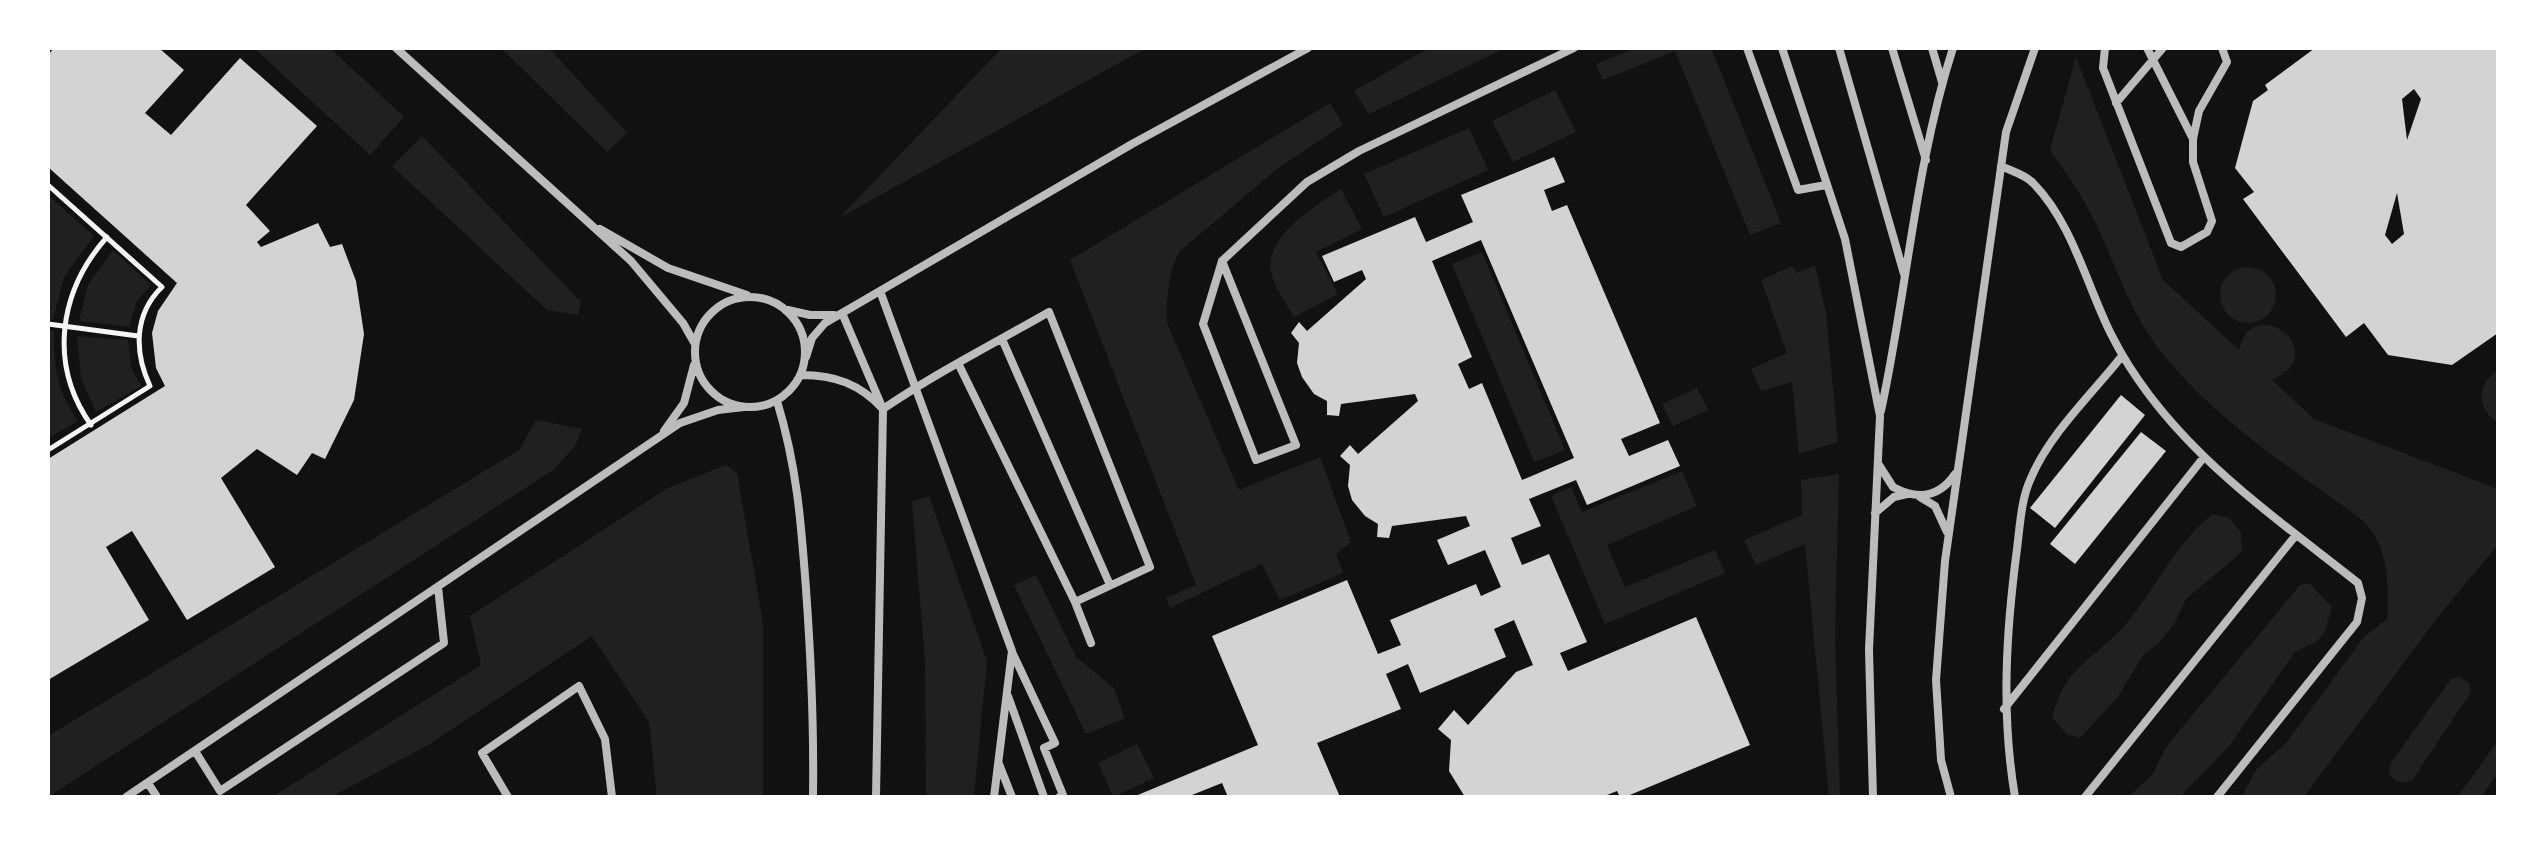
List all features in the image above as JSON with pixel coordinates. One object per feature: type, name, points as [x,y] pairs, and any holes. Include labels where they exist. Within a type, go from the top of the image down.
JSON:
[{"type":"street","points":[[396,48],[588,222],[651,284],[695,344]]},
{"type":"street","points":[[126,797],[658,438],[692,418],[777,401],[801,375],[812,338],[820,327],[842,313],[1132,144],[1308,48]]},
{"type":"street","points":[[1222,261],[1296,445],[1256,460],[1203,324],[1222,261],[1307,182],[1359,151],[1574,48]]},
{"type":"street","points":[[1747,48],[1798,190],[1826,185]]},
{"type":"street","points":[[1782,48],[1845,239],[1880,416]]},
{"type":"street","points":[[1839,48],[1905,279]]},
{"type":"street","points":[[1892,48],[1926,161]]},
{"type":"street","points":[[1932,48],[1942,83]]},
{"type":"street","points":[[1873,797],[1869,650],[1880,416],[1900,327],[1911,222],[1942,83],[1953,48]]},
{"type":"street","points":[[1951,797],[1941,760],[1936,680],[1949,536],[2006,132],[2035,48]]},
{"type":"street","points":[[2105,48],[2101,63],[2171,243],[2176,247],[2207,232],[2212,221],[2193,162],[2193,139],[2199,111],[2227,62],[2222,48]]},
{"type":"street","points":[[2147,48],[2193,139]]},
{"type":"street","points":[[2116,103],[2163,48]]},
{"type":"street","points":[[2001,166],[2032,181],[2053,210],[2122,356],[2170,424],[2296,535],[2358,583],[2362,611],[2357,622],[2217,797]]},
{"type":"street","points":[[588,222],[668,268],[751,296],[769,299],[785,308],[817,316],[842,313]]},
{"type":"street","points":[[880,291],[1012,651],[1055,743],[1044,748],[1063,795],[1059,797]]},
{"type":"street","points":[[744,407],[727,403],[702,381],[695,344],[706,317],[735,298],[751,296]]},
{"type":"street","points":[[785,308],[798,322],[806,357]]},
{"type":"street","points":[[883,409],[914,388],[1049,312],[1150,567],[1075,602]]},
{"type":"street","points":[[842,313],[883,409],[876,797]]},
{"type":"street","points":[[1002,339],[1110,585]]},
{"type":"street","points":[[2015,797],[2004,709],[2011,590],[2030,479],[2042,456],[2122,356]]},
{"type":"street","points":[[658,438],[684,403],[696,361]]},
{"type":"street","points":[[958,363],[1075,602],[1091,643]]},
{"type":"street","points":[[801,375],[838,378],[870,395],[883,409]]},
{"type":"street","points":[[777,401],[794,457],[799,500],[814,706],[813,797]]},
{"type":"street","points":[[2004,709],[2204,457]]},
{"type":"street","points":[[1878,461],[1883,476],[1893,487],[1922,497],[1935,506],[1949,536]]},
{"type":"street","points":[[1875,513],[1894,497],[1937,492],[1957,469]]},
{"type":"street","points":[[2085,797],[2296,535]]},
{"type":"street","points":[[195,751],[220,791],[444,643],[438,587]]},
{"type":"street","points":[[994,797],[1012,651]]},
{"type":"street","points":[[508,797],[482,753],[579,686],[605,739],[612,797]]},
{"type":"street","points":[[1006,691],[1044,797]]},
{"type":"street","points":[[998,761],[1012,797]]},
{"type":"street","points":[[148,783],[157,797]]},
{"type":"path","points":[[48,185],[162,287],[146,309],[139,336],[140,362],[150,386],[48,450]]},
{"type":"path","points":[[91,425],[69,381],[64,353],[64,326],[78,276],[107,237]]},
{"type":"path","points":[[48,324],[139,336]]},
{"type":"shaded area","points":[[254,48],[330,48],[404,117],[370,155]]},
{"type":"shaded area","points":[[501,48],[549,48],[627,133],[607,152]]},
{"type":"shaded area","points":[[1002,48],[1146,48],[839,218]]},
{"type":"shaded area","points":[[1429,48],[1505,48],[1369,114],[1354,91]]},
{"type":"shaded area","points":[[1636,48],[1711,48],[1781,223],[1750,235],[1675,51],[1603,80],[1596,64]]},
{"type":"shaded area","points":[[2076,57],[2163,280],[2239,350],[2247,333],[2258,326],[2272,326],[2284,332],[2293,343],[2295,355],[2289,368],[2272,380],[2314,419],[2498,489],[2498,545],[2440,614],[2304,797],[2242,797],[2255,771],[2287,742],[2363,638],[2387,619],[2387,578],[2382,553],[2361,519],[2218,411],[2192,387],[2147,332],[2128,298],[2092,216],[2050,150]]},
{"type":"shaded area","points":[[1555,90],[1576,132],[1513,162],[1492,121]]},
{"type":"shaded area","points":[[1330,103],[1343,125],[1277,169],[1179,252],[1168,287],[1167,323],[1239,490],[1320,457],[1351,542],[1336,554],[1343,573],[1280,600],[1262,564],[1170,608],[1166,598],[1196,585],[1070,260]]},
{"type":"shaded area","points":[[1469,128],[1488,170],[1384,217],[1364,174]]},
{"type":"shaded area","points":[[422,136],[581,302],[578,315],[547,310],[392,166]]},
{"type":"shaded area","points":[[1341,189],[1362,229],[1316,252],[1338,294],[1294,317],[1277,289],[1271,272],[1271,259],[1276,246],[1294,223]]},
{"type":"shaded area","points":[[48,195],[94,236],[64,277],[53,320],[48,319]]},
{"type":"shaded area","points":[[113,250],[151,285],[137,301],[129,327],[79,321],[88,285]]},
{"type":"shaded area","points":[[1482,252],[1565,450],[1534,462],[1452,264]]},
{"type":"shaded area","points":[[1815,265],[1826,313],[1838,442],[1799,454],[1792,382],[1761,391],[1751,369],[1787,353],[1761,280],[1792,266],[1797,273]]},
{"type":"shaded area","points":[[2248,267],[2268,275],[2276,295],[2268,315],[2248,323],[2228,315],[2220,295],[2228,275]]},
{"type":"shaded area","points":[[48,330],[54,331],[61,389],[78,421],[48,438]]},
{"type":"shaded area","points":[[77,336],[128,340],[131,367],[141,386],[96,412],[81,379]]},
{"type":"shaded area","points":[[2498,370],[2498,423],[2486,410],[2482,396],[2486,382]]},
{"type":"shaded area","points":[[1697,388],[1708,410],[1673,426],[1662,404]]},
{"type":"shaded area","points":[[536,420],[582,429],[575,446],[553,470],[48,797],[48,736],[519,450]]},
{"type":"shaded area","points":[[726,465],[737,473],[763,623],[763,797],[657,797],[649,722],[592,636],[428,745],[331,797],[272,797],[481,665],[470,616],[668,488]]},
{"type":"shaded area","points":[[1682,471],[1697,506],[1607,545],[1625,587],[1715,550],[1725,573],[1605,624],[1551,496],[1571,487],[1582,512]]},
{"type":"shaded area","points":[[1839,474],[1835,633],[1840,797],[1829,797],[1805,544],[1756,565],[1744,540],[1802,515],[1801,480]]},
{"type":"shaded area","points":[[929,496],[987,661],[974,797],[926,797],[925,661],[912,502]]},
{"type":"shaded area","points":[[2213,514],[2229,518],[2241,532],[2242,552],[2186,599],[2174,624],[2159,643],[2144,654],[2117,698],[2080,738],[2067,734],[2052,718],[2066,684],[2082,664],[2126,624],[2188,538]]},
{"type":"shaded area","points":[[1036,575],[1076,657],[1114,688],[1125,718],[1086,734],[1014,585]]},
{"type":"shaded area","points":[[2309,583],[2332,607],[2325,632],[2316,642],[2295,652],[2230,745],[2180,797],[2128,797],[2152,775],[2166,747],[2300,585]]},
{"type":"shaded area","points":[[2460,677],[2469,683],[2471,692],[2413,779],[2405,783],[2395,781],[2389,774],[2390,764],[2451,679]]},
{"type":"shaded area","points":[[2498,741],[2498,773],[2481,797],[2457,797]]},
{"type":"shaded area","points":[[1137,744],[1154,778],[1113,797],[1098,763]]},
{"type":"building","points":[[54,48],[159,48],[184,70],[145,113],[171,135],[240,58],[317,126],[246,205],[270,231],[257,242],[261,247],[318,223],[330,247],[342,244],[356,281],[364,334],[354,400],[325,459],[312,453],[297,475],[257,449],[221,478],[275,567],[187,620],[132,531],[106,547],[149,620],[48,680],[48,459],[165,386],[156,368],[152,333],[158,311],[177,283],[48,167],[48,55]]},
{"type":"building","points":[[2315,48],[2498,48],[2498,333],[2452,365],[2388,355],[2364,323],[2346,337],[2243,199],[2254,192],[2235,168],[2253,101],[2268,90],[2265,85]],"holes":[[[2414,89],[2421,99],[2407,140],[2402,99]],[[2397,193],[2404,234],[2392,244],[2385,235]]]},
{"type":"building","points":[[1554,157],[1565,182],[1544,190],[1552,211],[1567,205],[1660,423],[1621,439],[1629,456],[1668,440],[1680,466],[1587,505],[1576,480],[1529,499],[1541,526],[1511,538],[1522,565],[1549,554],[1587,642],[1560,653],[1568,671],[1696,617],[1750,745],[1625,797],[1620,797],[1617,791],[1602,797],[1465,797],[1449,771],[1451,740],[1438,729],[1454,710],[1468,725],[1516,672],[1533,665],[1514,620],[1494,629],[1506,657],[1420,693],[1408,664],[1386,674],[1401,709],[1317,743],[1340,797],[1228,797],[1222,783],[1187,797],[1133,797],[1258,745],[1212,636],[1347,580],[1378,654],[1401,645],[1390,620],[1476,584],[1481,596],[1501,587],[1485,550],[1448,565],[1437,540],[1470,526],[1466,516],[1392,526],[1389,538],[1377,537],[1378,524],[1365,516],[1352,500],[1348,486],[1350,465],[1340,456],[1350,445],[1358,454],[1418,401],[1415,394],[1341,404],[1339,416],[1327,415],[1327,401],[1314,394],[1302,377],[1297,363],[1299,343],[1291,333],[1299,322],[1307,331],[1366,279],[1362,270],[1334,282],[1322,256],[1415,217],[1426,242],[1473,222],[1461,195]],"holes":[[[1481,240],[1574,458],[1522,480],[1482,383],[1469,389],[1458,364],[1472,357],[1432,261]]]},
{"type":"building","points":[[2121,395],[2145,415],[2055,528],[2030,508]]},
{"type":"building","points":[[2141,432],[2166,451],[2075,564],[2050,544]]}]
